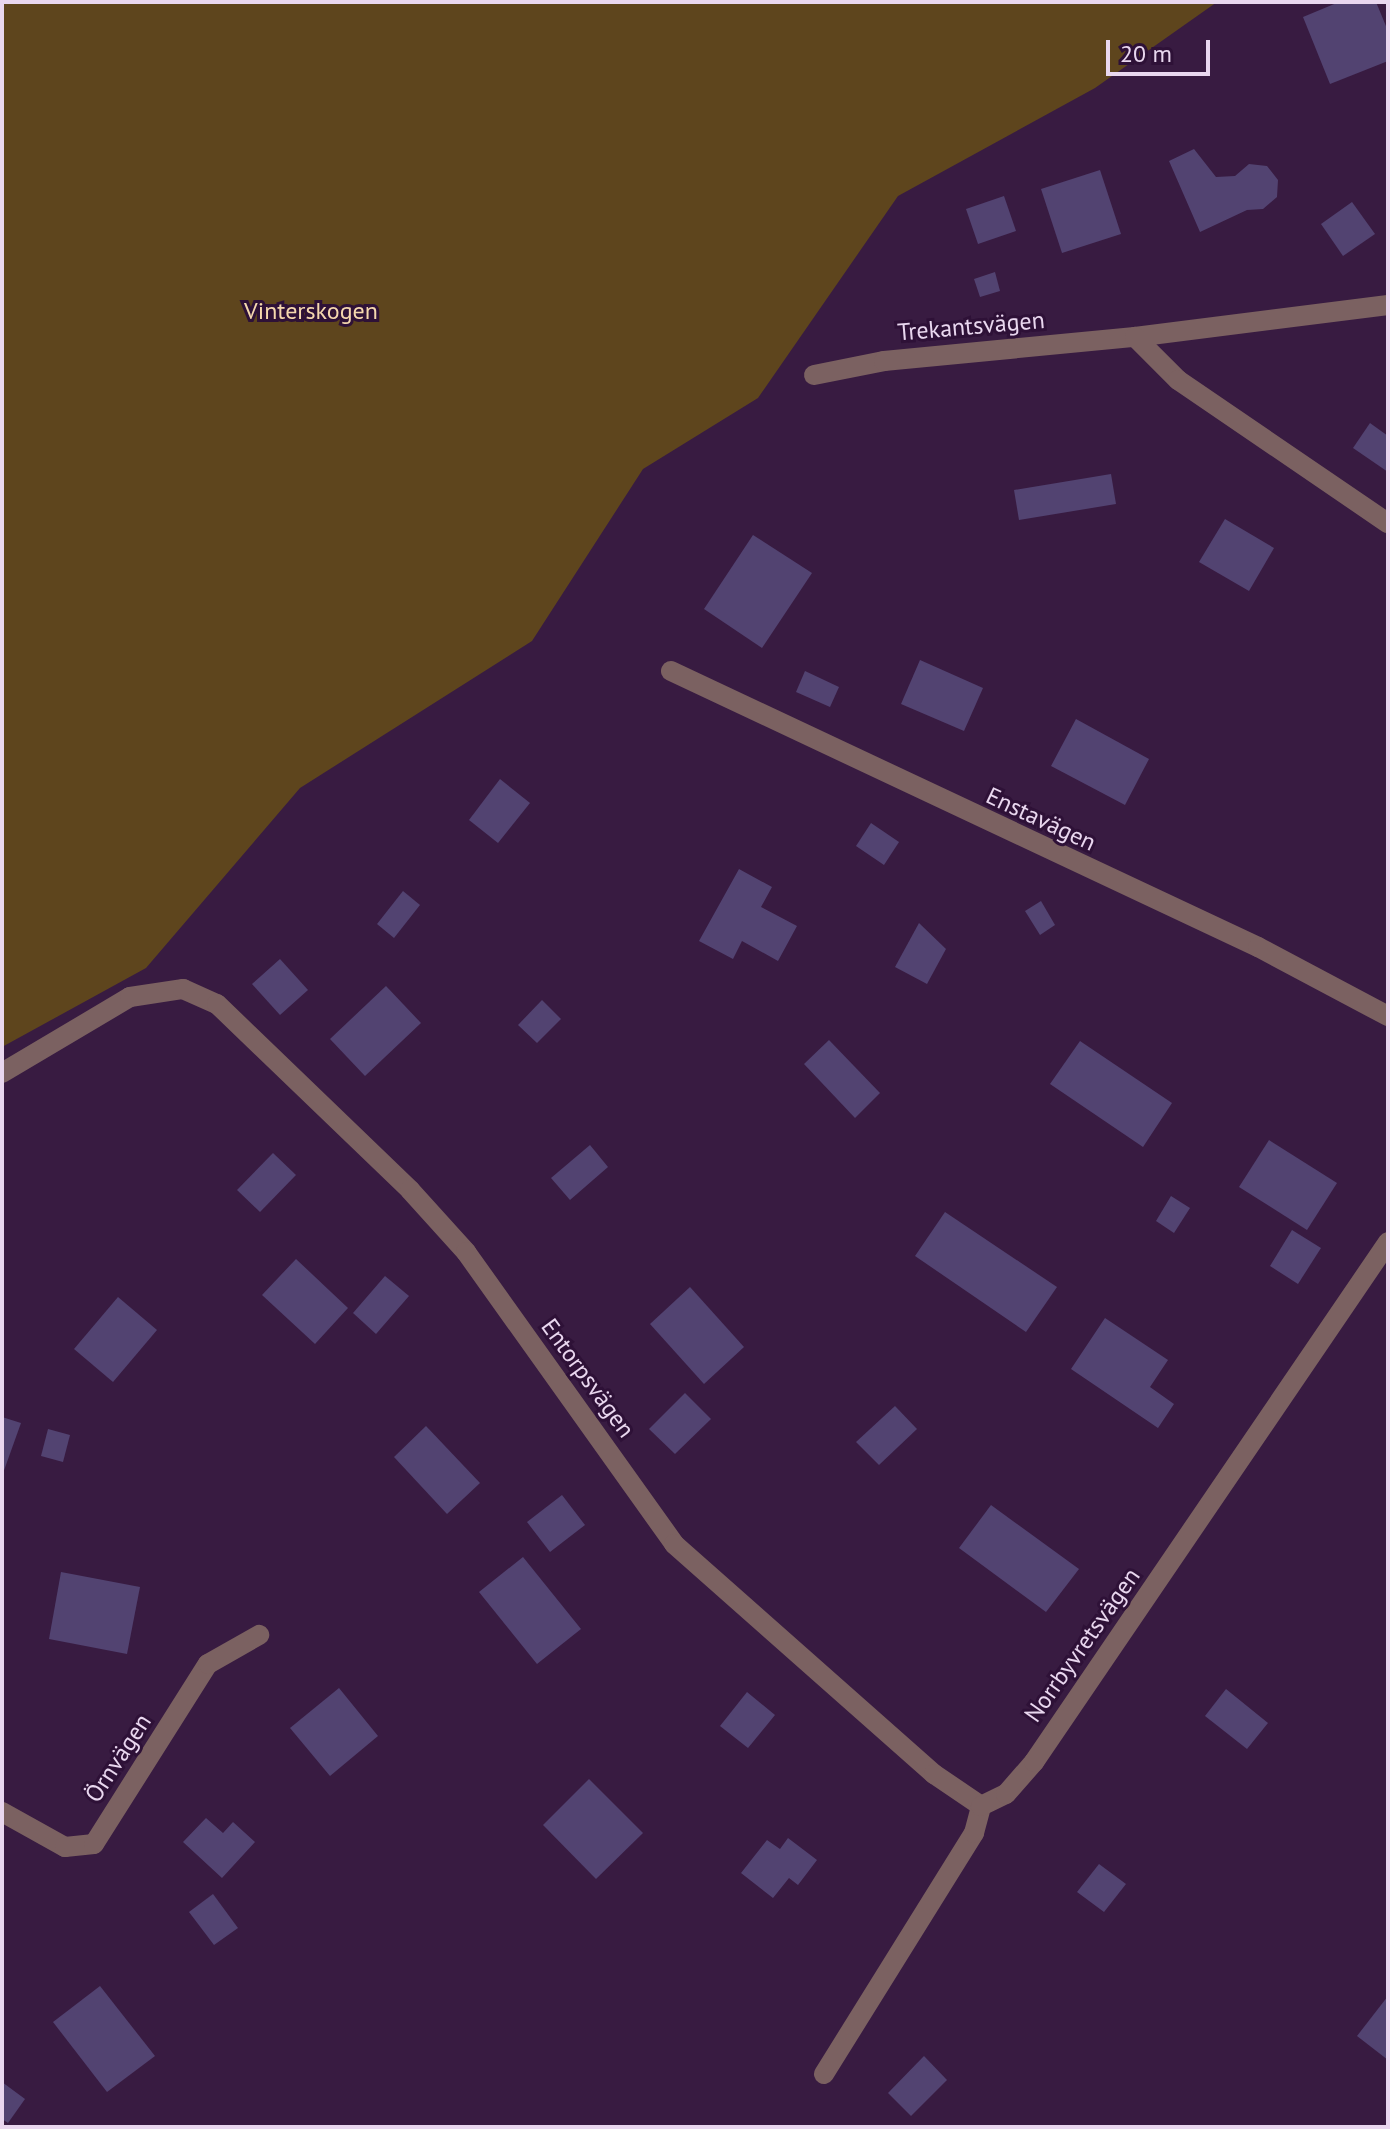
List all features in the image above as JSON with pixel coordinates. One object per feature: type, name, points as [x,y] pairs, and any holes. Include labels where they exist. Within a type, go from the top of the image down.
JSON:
[{"type":"street","name":"Trekantsvägen","points":[[814,375],[884,361],[1135,337],[1388,305]]},
{"type":"street","points":[[1135,337],[1178,380],[1388,523]]},
{"type":"street","name":"Enstavägen","points":[[671,671],[1258,947],[1388,1016]]},
{"type":"street","name":"Entorpsvägen","points":[[2,1073],[130,997],[157,990],[183,989],[217,1004],[410,1190],[466,1252],[674,1544],[934,1774],[981,1806]]},
{"type":"street","name":"Norrbyvretsvägen","points":[[981,1806],[1006,1794],[1034,1762],[1388,1242]]},
{"type":"street","name":"Örnvägen","points":[[2,1812],[65,1847],[94,1844],[208,1664],[259,1635]]},
{"type":"street","points":[[824,2074],[974,1833],[981,1806]]},
{"type":"green space","name":"Vinterskogen","points":[[2,2],[1217,2],[1095,88],[898,196],[758,398],[643,469],[532,641],[300,788],[146,968],[2,1047]]},
{"type":"building","points":[[1339,2],[1376,2],[1388,31],[1388,61],[1330,84],[1303,17]]},
{"type":"building","points":[[1194,149],[1216,177],[1235,176],[1249,164],[1267,166],[1278,180],[1277,197],[1263,209],[1247,210],[1200,232],[1169,161]]},
{"type":"building","points":[[1100,170],[1121,234],[1062,253],[1041,189]]},
{"type":"building","points":[[1004,196],[1016,231],[978,244],[966,209]]},
{"type":"building","points":[[1352,202],[1375,234],[1343,256],[1321,224]]},
{"type":"building","points":[[995,272],[1000,291],[980,297],[974,279]]},
{"type":"building","points":[[1370,423],[1388,436],[1388,472],[1353,448]]},
{"type":"building","points":[[1111,474],[1116,504],[1019,520],[1014,490]]},
{"type":"building","points":[[1225,519],[1274,548],[1249,591],[1199,562]]},
{"type":"building","points":[[753,535],[812,573],[762,648],[704,609]]},
{"type":"building","points":[[920,660],[983,688],[964,731],[901,704]]},
{"type":"building","points":[[805,671],[839,687],[830,707],[796,692]]},
{"type":"building","points":[[1076,719],[1149,759],[1125,805],[1051,766]]},
{"type":"building","points":[[500,779],[530,803],[498,843],[469,820]]},
{"type":"building","points":[[871,823],[899,842],[884,865],[856,846]]},
{"type":"building","points":[[739,869],[772,887],[761,907],[797,926],[778,961],[742,941],[733,959],[699,941]]},
{"type":"building","points":[[403,891],[420,905],[394,938],[377,924]]},
{"type":"building","points":[[1041,901],[1055,925],[1040,935],[1025,911]]},
{"type":"building","points":[[919,923],[946,949],[927,984],[895,967]]},
{"type":"building","points":[[280,959],[308,990],[280,1015],[252,984]]},
{"type":"building","points":[[386,986],[421,1023],[365,1076],[330,1039]]},
{"type":"building","points":[[542,1000],[561,1019],[537,1043],[518,1025]]},
{"type":"building","points":[[829,1040],[880,1093],[855,1118],[804,1064]]},
{"type":"building","points":[[1080,1041],[1172,1103],[1143,1147],[1050,1084]]},
{"type":"building","points":[[1269,1140],[1337,1183],[1307,1230],[1239,1187]]},
{"type":"building","points":[[590,1145],[608,1167],[570,1200],[551,1178]]},
{"type":"building","points":[[273,1153],[296,1175],[260,1212],[237,1190]]},
{"type":"building","points":[[1171,1196],[1190,1208],[1174,1233],[1156,1221]]},
{"type":"building","points":[[945,1212],[1057,1287],[1026,1332],[915,1256]]},
{"type":"building","points":[[1292,1230],[1321,1248],[1298,1284],[1270,1266]]},
{"type":"building","points":[[296,1259],[348,1308],[315,1344],[262,1295]]},
{"type":"building","points":[[385,1276],[409,1296],[376,1334],[353,1313]]},
{"type":"building","points":[[690,1287],[744,1347],[704,1384],[650,1324]]},
{"type":"building","points":[[118,1297],[157,1330],[113,1382],[74,1349]]},
{"type":"building","points":[[1105,1318],[1168,1360],[1150,1387],[1174,1404],[1158,1428],[1071,1369]]},
{"type":"building","points":[[685,1393],[711,1419],[675,1454],[649,1429]]},
{"type":"building","points":[[895,1406],[917,1429],[879,1465],[856,1442]]},
{"type":"building","points":[[2,1417],[21,1423],[2,1476]]},
{"type":"building","points":[[426,1426],[480,1483],[447,1514],[394,1457]]},
{"type":"building","points":[[48,1429],[70,1435],[63,1462],[41,1456]]},
{"type":"building","points":[[562,1495],[585,1525],[550,1552],[527,1522]]},
{"type":"building","points":[[991,1505],[1079,1569],[1046,1612],[959,1548]]},
{"type":"building","points":[[523,1557],[581,1629],[537,1664],[479,1592]]},
{"type":"building","points":[[61,1572],[140,1587],[127,1654],[49,1639]]},
{"type":"building","points":[[339,1688],[378,1736],[330,1776],[290,1728]]},
{"type":"building","points":[[1226,1689],[1268,1723],[1247,1749],[1205,1716]]},
{"type":"building","points":[[747,1692],[775,1715],[748,1748],[720,1726]]},
{"type":"building","points":[[589,1779],[643,1833],[596,1879],[543,1825]]},
{"type":"building","points":[[206,1818],[223,1833],[233,1822],[255,1842],[222,1878],[183,1842]]},
{"type":"building","points":[[788,1838],[817,1860],[798,1885],[789,1878],[773,1898],[741,1873],[767,1840],[780,1849]]},
{"type":"building","points":[[1099,1864],[1126,1884],[1104,1912],[1077,1892]]},
{"type":"building","points":[[213,1894],[238,1928],[214,1945],[189,1912]]},
{"type":"building","points":[[100,1986],[155,2056],[107,2092],[53,2022]]},
{"type":"building","points":[[1388,1996],[1388,2060],[1357,2036]]},
{"type":"building","points":[[924,2056],[947,2080],[911,2116],[888,2093]]},
{"type":"building","points":[[2,2082],[25,2099],[8,2123],[2,2119]]}]
